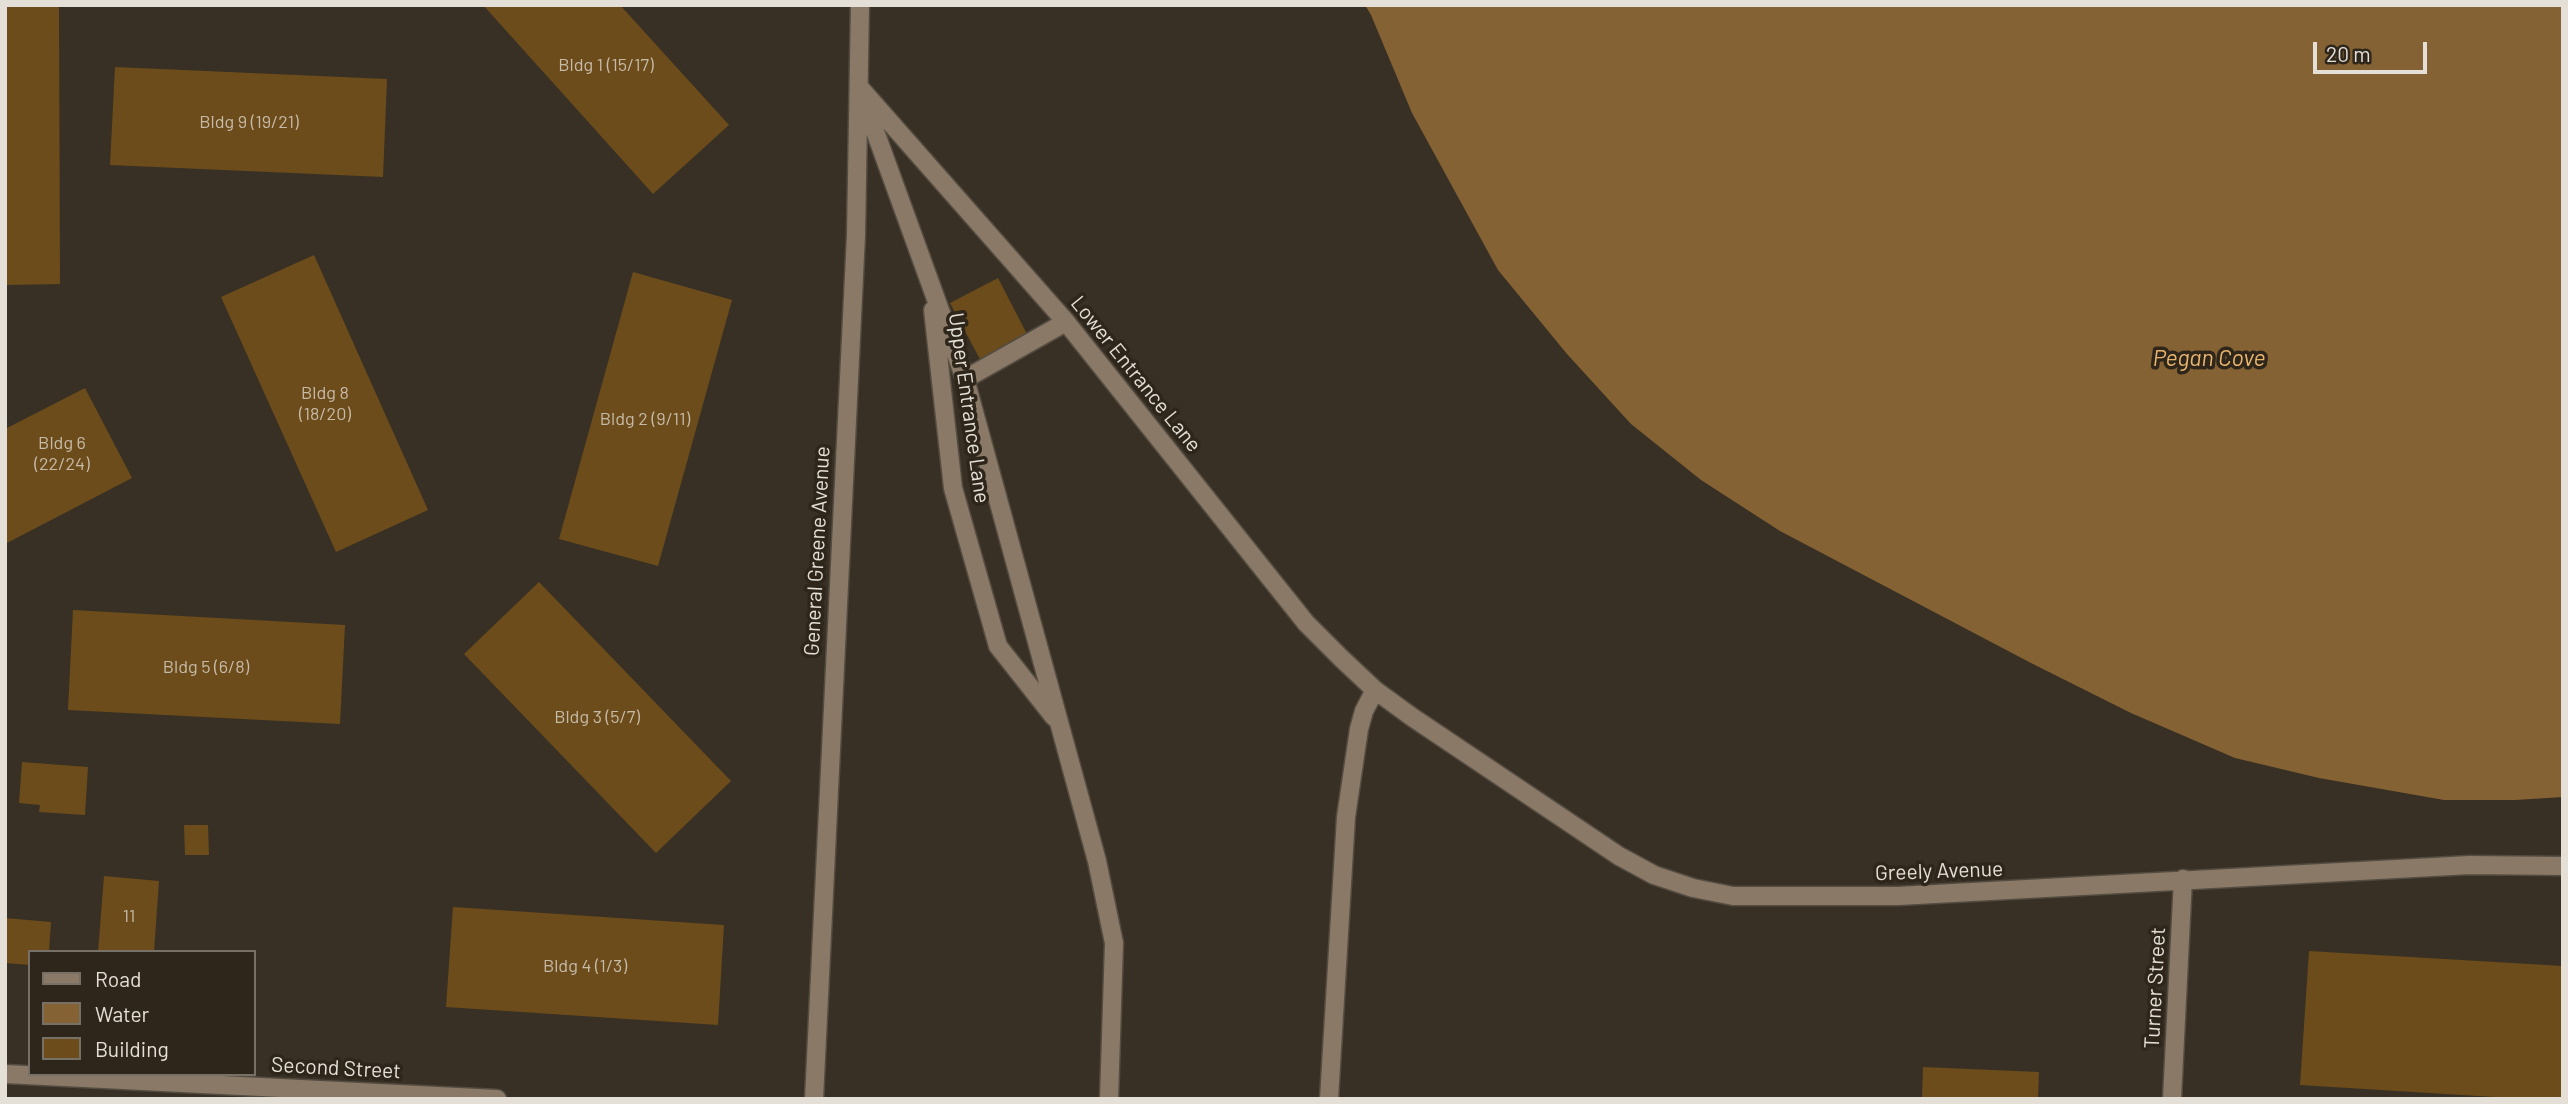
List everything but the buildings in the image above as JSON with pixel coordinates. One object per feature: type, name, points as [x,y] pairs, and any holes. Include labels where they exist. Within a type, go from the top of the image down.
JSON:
[{"type":"street","name":"General Greene Avenue","points":[[814,1099],[856,235],[860,5]]},
{"type":"street","name":"Upper Entrance Lane","points":[[860,88],[965,379],[1100,872],[1114,943],[1109,1099]]},
{"type":"street","name":"Lower Entrance Lane","points":[[860,88],[1066,322],[1306,623],[1376,690]]},
{"type":"street","name":"Upper Entrance Lane","points":[[930,282],[953,488],[998,646],[1060,724]]},
{"type":"street","points":[[965,379],[1066,322]]},
{"type":"street","points":[[1329,1099],[1346,817],[1359,729],[1364,711],[1376,690]]},
{"type":"street","name":"Greely Avenue","points":[[1376,690],[1619,856],[1654,875],[1693,888],[1733,895],[1898,896],[2470,865],[2563,866]]},
{"type":"street","name":"Turner Street","points":[[2172,1099],[2183,879]]},
{"type":"street","name":"Second Street","points":[[5,1074],[28,1075]]},
{"type":"street","name":"Second Street","points":[[44,1076],[497,1099]]},
{"type":"water","name":"Pegan Cove","points":[[1365,5],[2563,5],[2563,797],[2444,800],[2319,778],[2235,758],[2131,713],[2031,663],[1780,531],[1701,480],[1631,424],[1567,354],[1498,270],[1412,113]]}]
